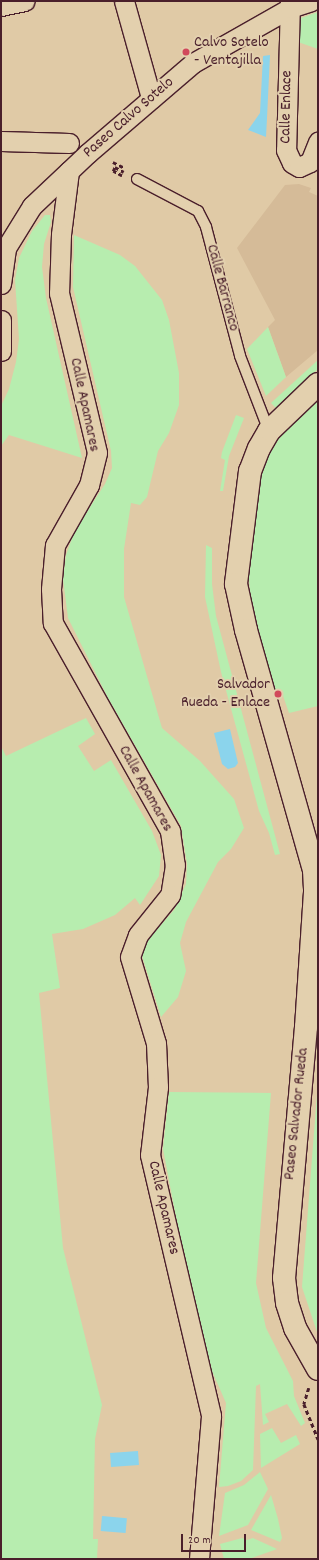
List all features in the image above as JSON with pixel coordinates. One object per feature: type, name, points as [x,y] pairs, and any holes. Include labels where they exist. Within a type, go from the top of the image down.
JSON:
[{"type":"main road","name":"Paseo Salvador Rueda","points":[[313,1379],[287,1303],[284,1278],[306,1019],[315,892],[314,870],[246,630],[236,584],[250,471],[259,448],[269,431],[318,384]]},
{"type":"street","points":[[1,6],[24,1]]},
{"type":"street","points":[[124,1],[151,98]]},
{"type":"street","name":"Paseo Calvo Sotelo","points":[[1,284],[6,248],[32,206],[69,171],[193,63],[290,4],[311,1]]},
{"type":"street","name":"Calle Enlace","points":[[290,4],[286,150],[292,163],[299,166],[310,162],[318,142]]},
{"type":"street","points":[[1,141],[69,143]]},
{"type":"street","name":"Calle Apamares","points":[[69,171],[61,234],[59,293],[97,453],[89,485],[55,545],[51,589],[53,623],[170,831],[176,865],[170,895],[138,936],[130,957],[156,1043],[158,1087],[150,1155],[211,1416],[199,1559]]},
{"type":"street","points":[[1,320],[1,351]]},
{"type":"lane","name":"Calle Barranco","points":[[137,179],[198,212],[206,227],[240,356],[269,431]]},
{"type":"path","points":[[313,1379],[304,1404],[318,1440]]},
{"type":"shaded area","points":[[299,184],[311,188],[309,192],[318,196],[318,350],[286,377],[268,327],[275,320],[237,248],[285,185]]},
{"type":"green space","points":[[318,12],[318,49],[298,42],[301,18]]},
{"type":"green space","points":[[45,215],[50,215],[51,222],[44,244],[42,267],[46,298],[82,458],[9,435],[1,446],[1,406],[9,389],[16,362],[19,339],[15,280],[19,258],[32,231]]},
{"type":"green space","points":[[74,235],[120,255],[135,266],[162,300],[169,320],[179,373],[179,405],[169,433],[158,451],[147,497],[140,505],[131,503],[124,549],[124,597],[162,728],[200,761],[234,799],[244,828],[231,849],[218,862],[186,922],[180,943],[186,971],[178,997],[161,1017],[142,956],[146,942],[174,910],[186,884],[187,864],[181,826],[108,698],[68,618],[63,579],[66,555],[75,530],[105,484],[112,468],[111,451],[73,287]]},
{"type":"green space","points":[[268,327],[286,377],[266,396],[247,349]]},
{"type":"green space","points":[[318,360],[318,369],[276,408],[271,403]]},
{"type":"green space","points":[[318,398],[318,706],[289,713],[281,690],[275,691],[252,613],[248,569],[261,477],[269,452],[287,426]]},
{"type":"green space","points":[[236,415],[244,418],[229,456],[223,491],[220,491],[225,460],[221,458],[222,452]]},
{"type":"green space","points":[[206,545],[212,548],[212,584],[216,616],[280,854],[275,855],[269,833],[259,811],[221,672],[205,597]]},
{"type":"green space","points":[[86,718],[95,734],[78,746],[94,771],[111,760],[152,831],[161,855],[159,876],[140,905],[135,898],[115,915],[83,929],[52,934],[60,988],[39,993],[63,1248],[102,1405],[95,1439],[93,1539],[98,1539],[97,1559],[1,1559],[1,746],[6,756]]},
{"type":"green space","points":[[318,1081],[318,1335],[302,1287]]},
{"type":"green space","points":[[169,1092],[271,1093],[256,1283],[266,1328],[293,1381],[294,1396],[305,1423],[301,1426],[287,1404],[265,1414],[269,1422],[263,1425],[260,1384],[256,1386],[253,1470],[241,1481],[228,1486],[219,1487],[226,1403],[212,1371],[180,1238],[163,1149]]},
{"type":"green space","points":[[272,1428],[281,1443],[296,1435],[300,1444],[261,1468],[260,1434]]},
{"type":"green space","points":[[260,1472],[268,1489],[248,1525],[219,1536],[225,1493],[244,1485]]},
{"type":"green space","points":[[271,1495],[282,1538],[280,1542],[251,1530]]},
{"type":"green space","points":[[242,1538],[247,1540],[253,1538],[277,1549],[249,1559],[224,1559],[220,1544]]},
{"type":"water","points":[[270,55],[266,137],[248,130],[260,113],[263,56]]},
{"type":"water","points":[[230,729],[238,763],[235,767],[228,769],[222,764],[214,733]]},
{"type":"water","points":[[138,1451],[139,1465],[111,1467],[110,1453]]},
{"type":"water","points":[[102,1516],[127,1518],[126,1533],[101,1531]]},
{"type":"place","name":"Calvo Sotelo - Ventajilla","points":[[186,52]]},
{"type":"place","name":"Salvador Rueda - Enlace","points":[[278,694]]}]
